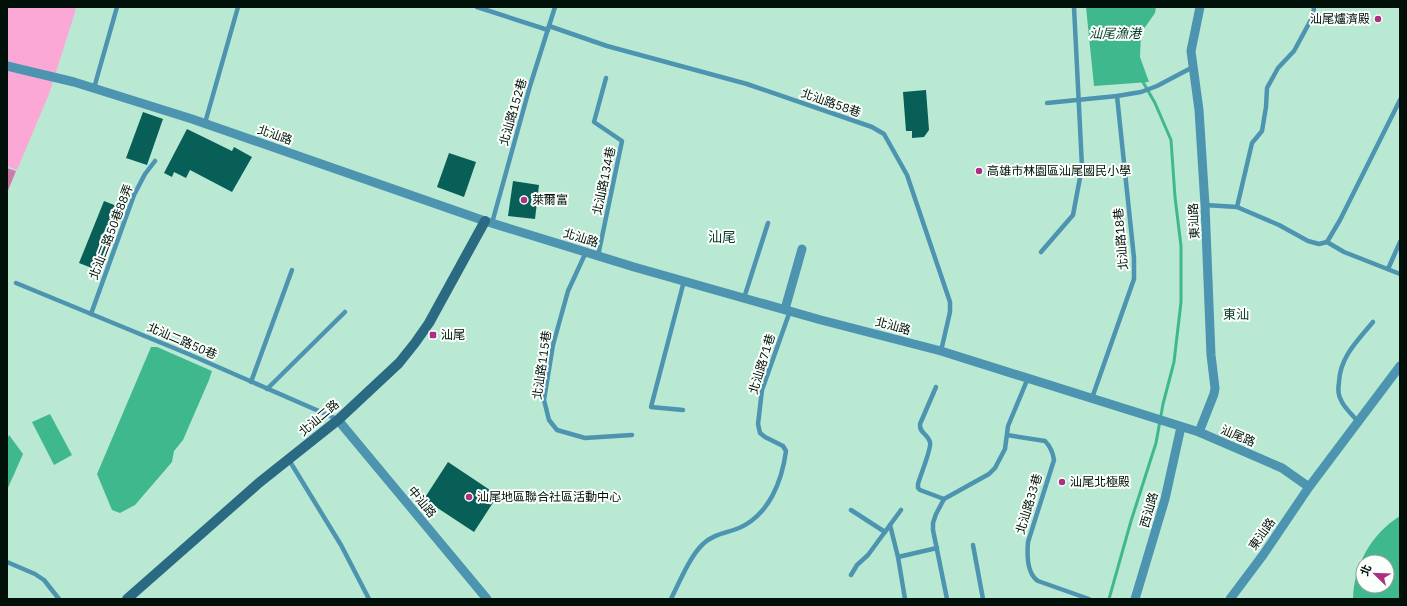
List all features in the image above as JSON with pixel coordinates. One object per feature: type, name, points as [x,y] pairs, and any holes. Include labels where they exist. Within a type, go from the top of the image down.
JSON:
[{"type":"street","name":"東汕路","points":[[1199,432],[1215,388],[1199,110],[1191,51],[1200,7]]},
{"type":"street","name":"北汕路","points":[[7,66],[74,82],[205,123],[489,222],[598,256],[787,310],[941,351],[1153,418]]},
{"type":"street","name":"北汕二路","points":[[127,599],[260,482],[338,420],[399,363],[429,322],[489,222]]},
{"type":"street","points":[[787,310],[802,249]]},
{"type":"street","name":"東汕路","points":[[1230,599],[1263,555],[1309,487],[1400,366]]},
{"type":"street","name":"汕尾路","points":[[1153,418],[1199,432],[1282,468],[1309,487]]},
{"type":"street","name":"中汕路","points":[[338,420],[488,599]]},
{"type":"street","name":"西汕路","points":[[1135,599],[1165,499],[1177,425]]},
{"type":"lane","points":[[94,88],[117,7]]},
{"type":"lane","points":[[205,123],[238,7]]},
{"type":"lane","name":"北汕路58巷","points":[[477,7],[607,46],[747,84],[872,127],[884,134],[906,175],[950,302],[950,312],[941,351]]},
{"type":"lane","name":"北汕路152巷","points":[[489,222],[555,7]]},
{"type":"lane","points":[[1041,252],[1073,215],[1082,167],[1074,7]]},
{"type":"lane","points":[[1236,207],[1252,143],[1262,131],[1266,107],[1267,88],[1278,68],[1294,51],[1313,16],[1314,7]]},
{"type":"lane","points":[[1047,103],[1142,92],[1157,86],[1193,67]]},
{"type":"lane","name":"北汕路134巷","points":[[598,256],[622,141],[594,122],[606,78]]},
{"type":"lane","name":"北汕路18巷","points":[[1092,398],[1134,279],[1134,258],[1117,96]]},
{"type":"lane","points":[[1327,242],[1340,220],[1398,107],[1400,100]]},
{"type":"lane","name":"北汕二路50巷88弄","points":[[91,314],[134,195],[145,174],[155,161]]},
{"type":"lane","points":[[1205,205],[1236,207],[1279,225],[1308,241],[1319,244],[1327,242],[1344,252],[1400,274]]},
{"type":"lane","points":[[744,298],[768,223]]},
{"type":"lane","points":[[1388,269],[1400,242]]},
{"type":"lane","name":"北汕路115巷","points":[[586,252],[568,291],[552,345],[544,400],[549,420],[557,430],[585,438],[632,436]]},
{"type":"lane","points":[[251,382],[292,270]]},
{"type":"lane","points":[[683,410],[651,408],[684,281]]},
{"type":"lane","name":"北汕二路50巷","points":[[16,283],[338,420]]},
{"type":"lane","name":"北汕路71巷","points":[[671,599],[685,570],[702,545],[711,537],[741,527],[759,514],[773,496],[784,466],[786,451],[783,446],[760,433],[758,424],[762,390],[787,310]]},
{"type":"lane","points":[[267,389],[345,312]]},
{"type":"lane","points":[[1358,422],[1341,400],[1338,389],[1340,369],[1351,348],[1373,322]]},
{"type":"lane","points":[[947,599],[933,523],[940,504],[944,499],[989,474],[995,468],[1004,448],[1008,426],[1028,378]]},
{"type":"lane","points":[[936,387],[920,424],[920,430],[929,439],[930,446],[918,488],[944,499]]},
{"type":"lane","name":"北汕路33巷","points":[[1007,435],[1045,442],[1049,445],[1054,460],[1028,542],[1031,573],[1038,581],[1089,599]]},
{"type":"lane","points":[[289,460],[341,545],[369,599]]},
{"type":"lane","points":[[852,510],[885,532]]},
{"type":"lane","points":[[851,575],[857,565],[868,555],[901,510]]},
{"type":"lane","points":[[890,525],[898,557],[905,599]]},
{"type":"lane","points":[[973,546],[983,599]]},
{"type":"lane","points":[[898,557],[937,548]]},
{"type":"lane","points":[[7,562],[35,574],[44,580],[59,599]]},
{"type":"shaded area","points":[[7,7],[71,7],[76,9],[49,94],[17,170],[7,166]]},
{"type":"shaded area","points":[[7,168],[16,171],[7,193]]},
{"type":"water","name":"汕尾漁港","points":[[1086,7],[1156,7],[1155,13],[1141,33],[1140,57],[1149,82],[1094,86]]},
{"type":"water","points":[[151,347],[157,347],[212,371],[183,440],[174,451],[172,462],[135,505],[120,513],[112,510],[97,474]]},
{"type":"water","points":[[50,414],[72,455],[54,465],[32,422]]},
{"type":"water","points":[[9,435],[23,454],[7,490],[7,440]]},
{"type":"water","points":[[1400,516],[1400,599],[1353,599],[1355,582],[1355,594],[1395,594],[1395,554],[1365,554],[1373,541]]},
{"type":"building","points":[[926,90],[929,130],[924,137],[912,138],[912,131],[906,131],[903,92]]},
{"type":"building","points":[[143,112],[163,119],[147,165],[126,158]]},
{"type":"building","points":[[187,129],[232,151],[234,147],[252,157],[232,192],[190,170],[186,178],[174,172],[172,177],[164,173]]},
{"type":"building","points":[[449,153],[476,162],[464,197],[437,187]]},
{"type":"building","name":"萊爾富","points":[[513,181],[539,185],[535,219],[508,216]]},
{"type":"building","points":[[104,201],[122,208],[97,270],[79,263]]},
{"type":"building","name":"汕尾地區聯合社區活動中心","points":[[448,462],[490,490],[488,493],[496,498],[474,532],[436,507],[427,507],[424,503],[424,499]]},
{"type":"waterway","points":[[1109,599],[1131,521],[1156,443],[1163,404],[1174,362],[1181,302],[1181,246],[1175,197],[1171,140],[1155,103],[1143,82]]},
{"type":"place","name":"汕尾爐濟殿","points":[[1378,19]]},
{"type":"place","name":"高雄市林園區汕尾國民小學","points":[[979,171]]},
{"type":"place","name":"萊爾富","points":[[524,200]]},
{"type":"place","name":"汕尾","points":[[433,335]]},
{"type":"place","name":"汕尾北極殿","points":[[1062,482]]},
{"type":"place","name":"汕尾地區聯合社區活動中心","points":[[469,497]]},
{"type":"district","name":"汕尾","points":[[722,237]]},
{"type":"district","name":"東汕","points":[[1236,314]]}]
